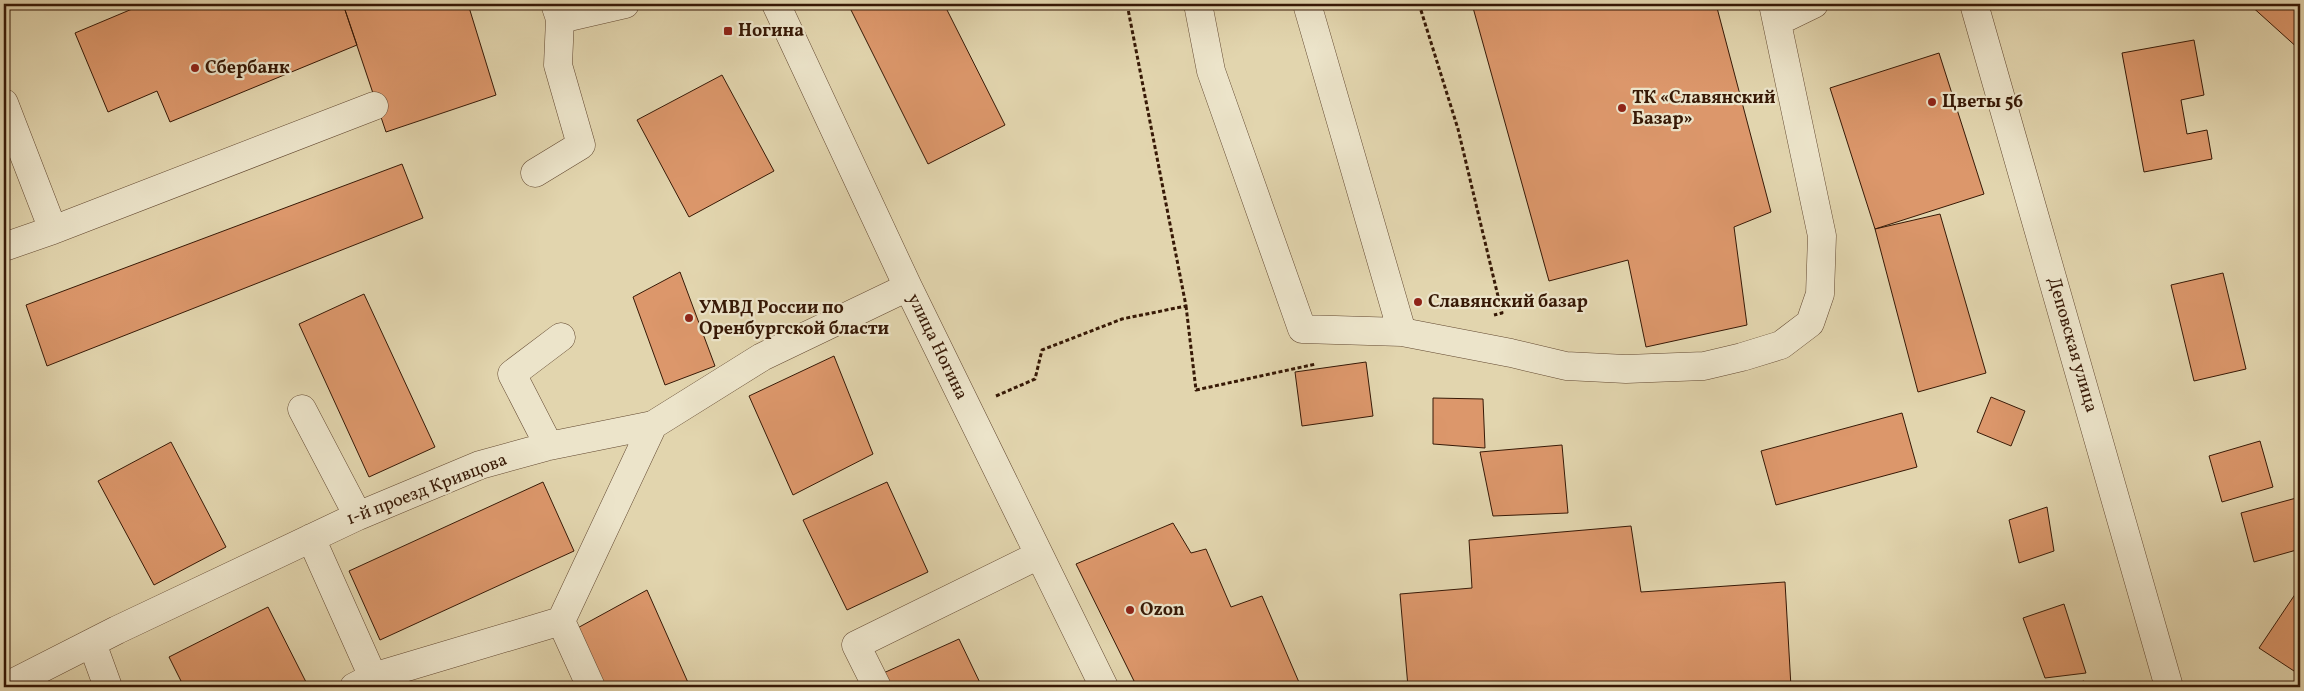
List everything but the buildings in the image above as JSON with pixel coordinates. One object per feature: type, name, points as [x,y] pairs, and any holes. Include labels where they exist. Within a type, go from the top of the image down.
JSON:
[{"type":"street","points":[[535,173],[581,145],[558,65],[558,11],[625,4]]},
{"type":"street","name":"улица Ногина","points":[[776,4],[908,287],[1104,687]]},
{"type":"street","points":[[1198,4],[1210,70],[1302,329],[1402,332],[1511,352],[1566,366],[1626,369],[1704,366],[1742,358],[1781,345],[1810,323],[1820,294],[1822,236],[1775,13],[1814,4]]},
{"type":"street","points":[[1307,4],[1402,332]]},
{"type":"street","name":"Деповская улица","points":[[1974,4],[2169,687]]},
{"type":"street","points":[[4,103],[53,230]]},
{"type":"street","points":[[4,247],[53,230],[374,106]]},
{"type":"street","name":"1-й проезд Кривцова","points":[[7,680],[92,643],[358,516],[480,465],[549,446],[653,425],[762,357],[908,287]]},
{"type":"street","points":[[549,446],[512,374],[561,337]]},
{"type":"street","points":[[302,409],[358,516]]},
{"type":"street","points":[[311,538],[363,682],[561,621],[653,425]]},
{"type":"street","points":[[877,687],[856,645],[1039,555]]},
{"type":"street","points":[[561,621],[591,687]]},
{"type":"street","points":[[92,643],[108,687]]},
{"type":"path","points":[[968,409],[1035,379],[1042,350],[1122,319],[1186,306],[1127,4]]},
{"type":"place","name":"Ногина","points":[[728,31]]},
{"type":"place","name":"Сбербанк","points":[[195,68]]},
{"type":"place","name":"Цветы 56","points":[[1932,102]]},
{"type":"place","name":"ТК «Славянский Базар»","points":[[1622,108]]},
{"type":"place","name":"Славянский базар","points":[[1418,302]]},
{"type":"place","name":"УМВД России по Оренбургской бласти","points":[[689,318]]},
{"type":"place","name":"Ozon","points":[[1130,610]]}]
